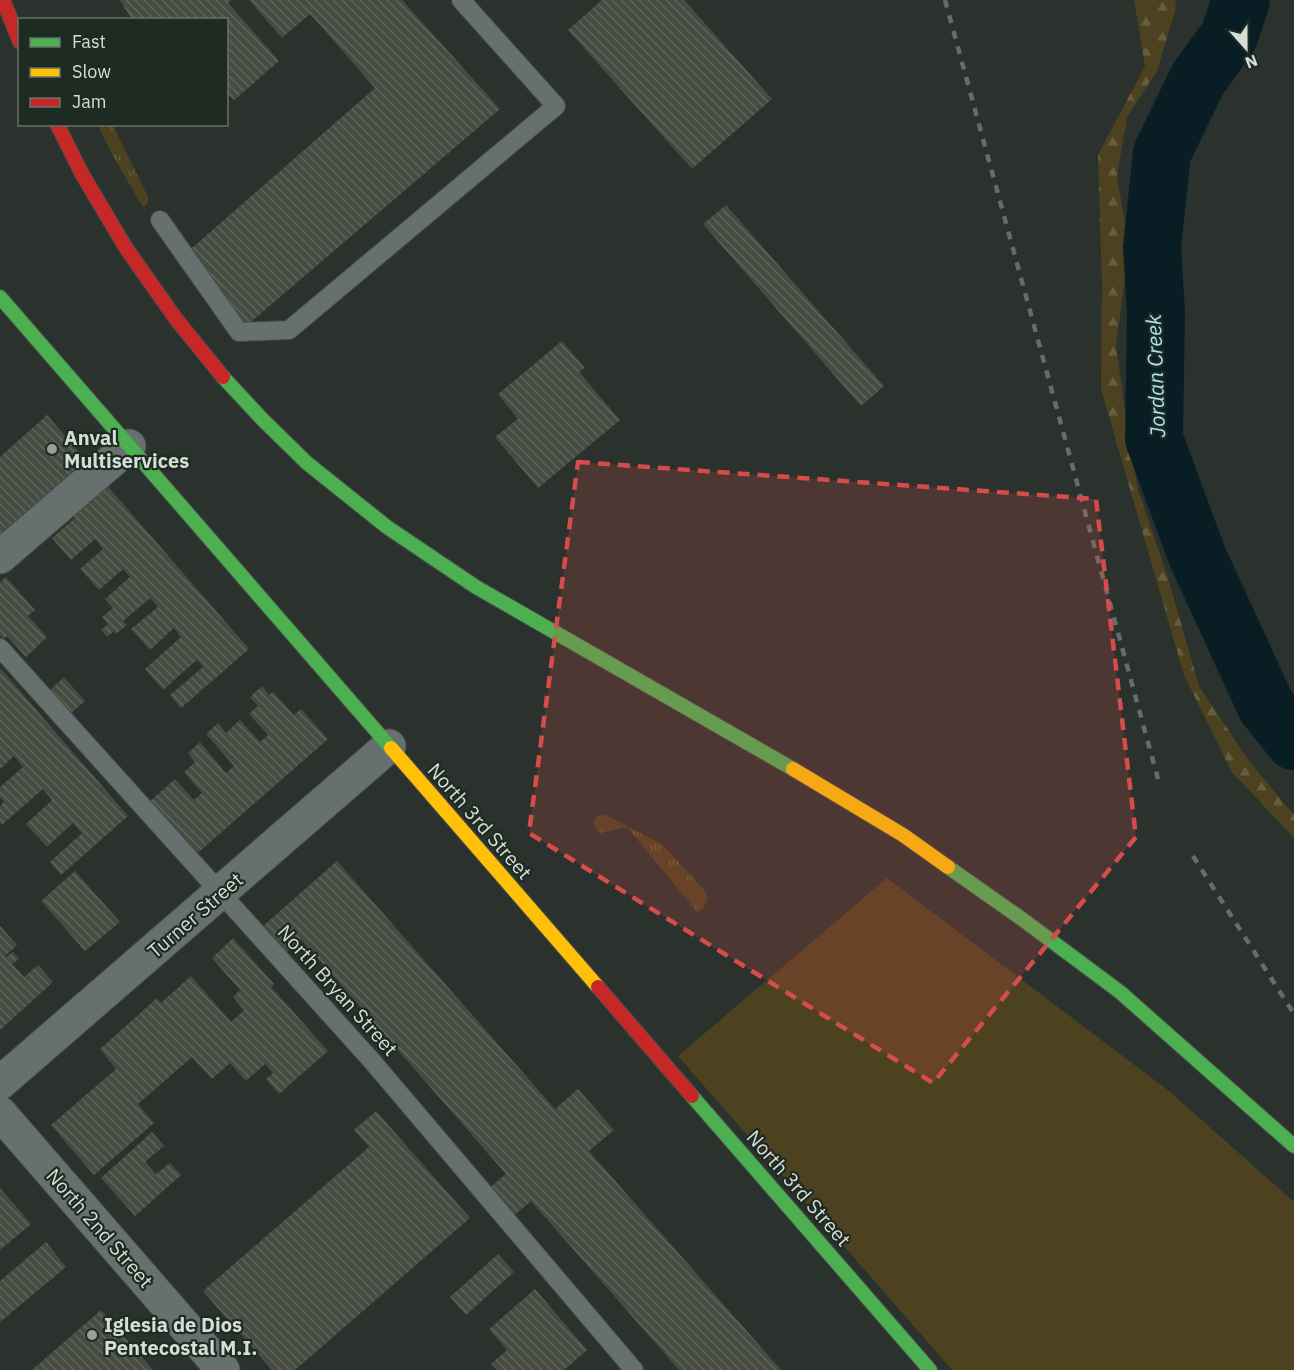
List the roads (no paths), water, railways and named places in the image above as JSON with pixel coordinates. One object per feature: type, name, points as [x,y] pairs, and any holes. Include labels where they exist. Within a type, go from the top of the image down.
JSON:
[{"type":"main road","points":[[3,0],[4,19],[18,39]]},
{"type":"main road","points":[[4,19],[20,5]]},
{"type":"main road","points":[[58,126],[82,174],[126,248],[176,319],[225,379],[307,463],[387,527],[476,587],[746,741],[903,835],[1120,992],[1294,1146]]},
{"type":"main road","name":"North 3rd Street","points":[[0,297],[389,746],[918,1366]]},
{"type":"street","points":[[0,557],[129,446]]},
{"type":"street","name":"Turner Street","points":[[0,1083],[389,746]]},
{"type":"street","name":"North 2nd Street","points":[[0,1113],[222,1370]]},
{"type":"lane","points":[[160,220],[239,332],[289,330],[556,106],[461,0]]},
{"type":"lane","name":"North Bryan Street","points":[[0,648],[372,1061],[634,1370]]},
{"type":"waterway","name":"Jordan Creek","points":[[1241,0],[1229,36],[1198,79],[1162,153],[1152,247],[1156,312],[1154,439],[1198,558],[1266,706],[1294,741]]},
{"type":"railway","points":[[945,0],[1158,779]]},
{"type":"railway","points":[[1193,856],[1294,1014]]},
{"type":"place","name":"Anval Multiservices","points":[[52,449]]},
{"type":"place","name":"Iglesia de Dios Pentecostal M.I.","points":[[92,1335]]}]
